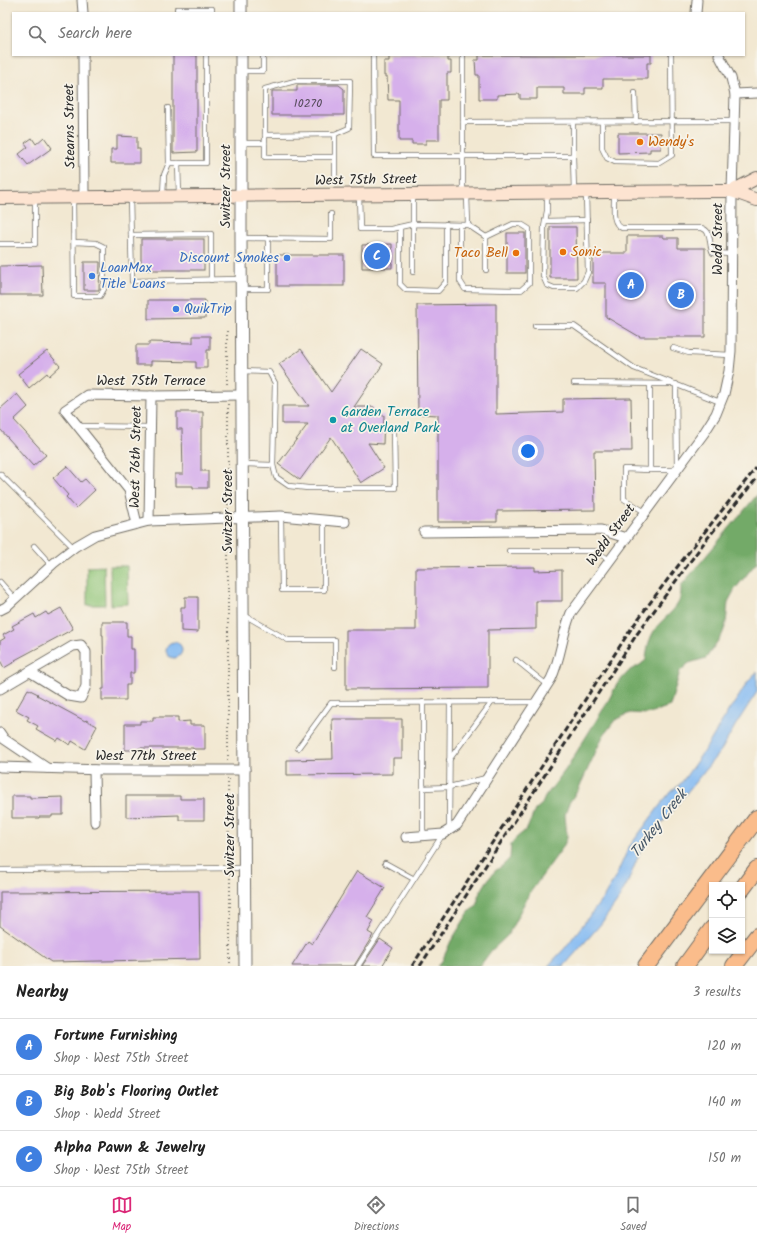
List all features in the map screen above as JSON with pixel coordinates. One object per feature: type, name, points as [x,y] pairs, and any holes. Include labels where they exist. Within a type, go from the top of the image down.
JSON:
[{"type":"highway","points":[[646,966],[757,818]]},
{"type":"highway","points":[[745,885],[757,869]]},
{"type":"highway","points":[[684,966],[709,933]]},
{"type":"highway","points":[[734,966],[757,936]]},
{"type":"main road","name":"West 75th Street","points":[[732,191],[757,178]]},
{"type":"main road","name":"West 75th Street","points":[[0,198],[732,191],[757,200]]},
{"type":"street","points":[[82,0],[83,12]]},
{"type":"street","points":[[241,0],[241,12]]},
{"type":"street","points":[[696,12],[697,0]]},
{"type":"street","name":"Stearns Street","points":[[79,197],[83,56]]},
{"type":"street","name":"Switzer Street","points":[[241,56],[245,966]]},
{"type":"street","name":"Wedd Street","points":[[446,832],[457,825],[547,685],[556,667],[566,625],[571,613],[704,433],[716,414],[729,371],[731,355],[732,191],[735,94],[731,78],[720,56]]},
{"type":"street","points":[[735,94],[757,93]]},
{"type":"street","name":"West 75th Terrace","points":[[78,426],[65,410],[87,395],[242,395]]},
{"type":"street","name":"West 76th Street","points":[[152,396],[149,521],[281,516],[345,522]]},
{"type":"street","points":[[78,426],[129,490],[137,524]]},
{"type":"street","points":[[0,610],[6,607],[74,548],[95,535],[149,521]]},
{"type":"street","points":[[424,532],[601,530],[626,538]]},
{"type":"street","points":[[0,689],[73,646],[82,645],[86,652],[86,686],[82,698],[69,696],[30,672]]},
{"type":"street","points":[[0,733],[4,739],[47,768]]},
{"type":"street","name":"West 77th Street","points":[[0,767],[94,770],[245,770]]},
{"type":"street","points":[[94,770],[95,822]]},
{"type":"street","points":[[406,837],[424,836],[446,832]]},
{"type":"lane","points":[[177,9],[212,9],[212,12]]},
{"type":"lane","points":[[169,163],[206,163],[206,56]]},
{"type":"lane","points":[[241,71],[263,71],[263,56]]},
{"type":"lane","points":[[373,56],[374,156],[573,156]]},
{"type":"lane","points":[[463,56],[463,156],[468,226]]},
{"type":"lane","points":[[602,122],[602,148],[607,158],[615,162],[660,163],[672,155],[671,56]]},
{"type":"lane","points":[[265,135],[335,134],[349,128],[350,81],[295,81],[265,89],[265,135],[265,157],[335,157]]},
{"type":"lane","points":[[635,94],[636,122]]},
{"type":"lane","points":[[163,197],[164,175],[169,163],[168,108]]},
{"type":"lane","points":[[463,122],[734,121]]},
{"type":"lane","points":[[547,193],[547,211],[544,227],[543,276],[547,285],[554,288],[577,288],[584,281],[588,272],[587,220],[573,156],[573,122]]},
{"type":"lane","points":[[335,134],[335,176]]},
{"type":"lane","points":[[241,143],[265,143]]},
{"type":"lane","points":[[178,163],[179,196]]},
{"type":"lane","points":[[614,192],[615,220],[619,227],[702,228],[709,234],[712,253],[732,254]]},
{"type":"lane","points":[[412,194],[413,272]]},
{"type":"lane","points":[[359,195],[360,229],[391,229],[413,224],[446,224],[468,226],[486,237]]},
{"type":"lane","points":[[74,242],[96,242],[104,247],[104,289],[100,296],[74,296],[74,242],[79,197]]},
{"type":"lane","points":[[130,197],[132,281],[211,280],[268,289],[268,238]]},
{"type":"lane","points":[[0,244],[35,244],[35,198]]},
{"type":"lane","points":[[241,238],[331,239],[331,214]]},
{"type":"lane","points":[[545,221],[587,220]]},
{"type":"lane","points":[[400,227],[400,284],[406,290],[438,291],[446,282],[446,224]]},
{"type":"lane","points":[[460,225],[460,281],[466,289],[521,290],[529,283],[529,229],[521,224],[513,224],[486,237]]},
{"type":"lane","points":[[131,235],[211,234],[211,280]]},
{"type":"lane","points":[[486,237],[486,270]]},
{"type":"lane","points":[[535,326],[574,326],[634,368],[720,402]]},
{"type":"lane","points":[[673,348],[689,353],[731,355]]},
{"type":"lane","points":[[242,371],[269,372],[275,383],[273,465],[276,478],[289,486],[308,488],[396,488],[394,430]]},
{"type":"lane","points":[[574,383],[676,384]]},
{"type":"lane","points":[[650,384],[650,470]]},
{"type":"lane","points":[[646,512],[624,499],[624,469],[677,470],[676,384]]},
{"type":"lane","points":[[78,426],[151,427]]},
{"type":"lane","points":[[243,464],[273,465]]},
{"type":"lane","points":[[0,474],[74,548]]},
{"type":"lane","points":[[281,516],[282,590],[324,590],[324,521]]},
{"type":"lane","points":[[34,546],[52,566]]},
{"type":"lane","points":[[509,551],[595,551],[610,560]]},
{"type":"lane","points":[[0,582],[15,599]]},
{"type":"lane","points":[[244,615],[288,640],[335,640],[335,667]]},
{"type":"lane","points":[[516,660],[547,685]]},
{"type":"lane","points":[[423,702],[424,836]]},
{"type":"lane","points":[[358,966],[446,832],[449,787],[450,702]]},
{"type":"lane","points":[[449,760],[492,702]]},
{"type":"lane","points":[[298,748],[331,703],[536,702]]},
{"type":"lane","points":[[423,788],[449,787],[488,777]]},
{"type":"lane","points":[[385,863],[414,880]]},
{"type":"lane","points":[[0,870],[245,868]]},
{"type":"path","points":[[227,332],[228,387]]},
{"type":"path","points":[[228,403],[228,514]]},
{"type":"path","points":[[228,527],[228,764]]},
{"type":"path","points":[[228,776],[229,859]]},
{"type":"path","points":[[230,873],[230,966]]},
{"type":"green space","points":[[757,495],[757,562],[735,589],[728,602],[726,624],[722,635],[706,658],[689,663],[680,671],[670,706],[647,714],[630,713],[615,720],[603,736],[578,790],[569,803],[565,815],[567,838],[563,847],[529,894],[508,935],[491,951],[480,966],[437,966],[442,961],[451,941],[469,912],[478,904],[478,896],[487,881],[495,871],[510,858],[511,844],[527,829],[535,810],[542,804],[545,797],[566,769],[607,703],[617,684],[630,670],[646,660],[651,636],[660,623],[679,602],[681,596],[681,586]]},
{"type":"green space","points":[[104,566],[105,605],[87,605],[87,567]]},
{"type":"green space","points":[[110,566],[127,566],[128,604],[111,605]]},
{"type":"water","points":[[171,642],[177,642],[182,647],[180,656],[177,658],[171,658],[166,653],[166,647]]},
{"type":"water","name":"Turkey Creek","points":[[757,672],[757,692],[722,749],[641,849],[628,882],[617,902],[600,925],[564,966],[548,966],[565,948],[604,897],[615,878],[629,847],[667,796],[682,782],[708,745],[749,680]]},
{"type":"building","points":[[173,56],[197,56],[197,152],[173,153]]},
{"type":"building","points":[[389,56],[448,56],[448,61],[451,61],[451,73],[447,73],[447,100],[439,100],[439,140],[426,140],[426,144],[412,144],[412,141],[399,141],[399,100],[388,100],[387,76],[384,76],[384,61],[389,61]]},
{"type":"building","points":[[479,56],[651,56],[651,63],[647,63],[647,79],[603,79],[603,88],[585,88],[585,94],[564,94],[564,88],[537,88],[537,99],[520,99],[520,94],[497,95],[497,99],[479,99],[479,75],[476,75],[475,60],[479,60]]},
{"type":"building","points":[[297,85],[339,85],[344,89],[344,115],[272,115],[272,91],[297,91]]},
{"type":"building","name":"Wendy's","points":[[618,133],[661,133],[661,149],[650,149],[650,152],[618,153]]},
{"type":"building","points":[[117,136],[137,137],[137,149],[140,149],[140,163],[111,163],[111,149],[117,149]]},
{"type":"building","points":[[44,137],[52,148],[28,165],[19,154],[28,147],[25,143],[32,138],[36,144]]},
{"type":"building","name":"Sonic","points":[[550,227],[576,227],[577,278],[550,278]]},
{"type":"building","name":"Taco Bell","points":[[507,233],[525,233],[525,273],[507,273]]},
{"type":"building","points":[[627,236],[663,236],[664,238],[678,238],[678,248],[705,248],[705,337],[640,337],[606,317],[606,283],[593,283],[593,253],[627,253]]},
{"type":"building","name":"QuikTrip","points":[[141,239],[204,239],[204,270],[141,270]]},
{"type":"building","points":[[392,244],[392,268],[362,268],[362,245]]},
{"type":"building","points":[[277,255],[344,255],[344,286],[277,286]]},
{"type":"building","name":"LoanMax Title Loans","points":[[84,262],[100,262],[99,290],[84,290]]},
{"type":"building","points":[[42,265],[43,295],[0,295],[0,266]]},
{"type":"building","name":"QuikTrip","points":[[148,300],[205,300],[205,318],[148,319]]},
{"type":"building","points":[[496,304],[496,414],[563,412],[563,399],[631,398],[632,451],[594,451],[595,510],[497,511],[497,522],[438,522],[438,415],[418,414],[417,305]]},
{"type":"building","points":[[193,336],[210,336],[210,350],[207,350],[207,368],[196,368],[196,362],[151,361],[151,365],[136,365],[136,345],[149,345],[149,342],[193,343]]},
{"type":"building","name":"Garden Terrace at Overland Park","points":[[301,349],[331,392],[361,349],[383,364],[354,407],[374,407],[374,415],[384,415],[383,444],[368,443],[384,468],[361,483],[331,437],[300,480],[278,464],[308,424],[282,424],[282,406],[309,406],[279,364]]},
{"type":"building","points":[[47,351],[60,366],[49,376],[47,373],[29,388],[18,374]]},
{"type":"building","points":[[17,394],[28,407],[14,420],[46,455],[33,466],[0,429],[0,409]]},
{"type":"building","points":[[177,412],[203,412],[203,428],[201,428],[201,471],[208,471],[208,488],[175,486],[175,474],[183,474],[182,429],[177,429]]},
{"type":"building","points":[[67,466],[81,482],[85,479],[95,490],[76,508],[66,497],[68,495],[53,478]]},
{"type":"building","points":[[535,567],[535,571],[562,570],[562,601],[536,601],[536,629],[488,630],[488,688],[346,689],[346,630],[416,630],[416,568]]},
{"type":"building","points":[[185,597],[198,597],[198,632],[181,631],[181,607],[185,607]]},
{"type":"building","points":[[61,608],[73,629],[15,660],[16,661],[4,668],[0,660],[0,641],[5,638],[3,635],[14,629],[12,626],[34,614],[36,618],[46,612],[48,615]]},
{"type":"building","points":[[102,622],[127,622],[127,636],[131,636],[131,649],[134,649],[134,673],[130,673],[130,685],[126,685],[126,700],[102,700],[102,689],[104,689]]},
{"type":"building","points":[[28,689],[85,721],[86,720],[97,726],[85,749],[72,741],[70,745],[59,738],[57,741],[36,729],[38,726],[27,720],[29,717],[16,710]]},
{"type":"building","points":[[153,717],[178,717],[178,722],[190,721],[190,725],[205,725],[205,749],[139,748],[139,750],[125,750],[125,724],[140,724],[140,721],[153,721]]},
{"type":"building","points":[[332,719],[402,719],[402,758],[393,758],[393,774],[287,775],[287,760],[333,759]]},
{"type":"building","points":[[12,796],[30,796],[30,798],[63,797],[63,815],[52,815],[52,817],[39,818],[12,818]]},
{"type":"building","points":[[126,796],[180,796],[180,799],[204,799],[204,820],[179,820],[179,815],[126,817]]},
{"type":"building","points":[[357,871],[385,888],[367,917],[374,921],[368,932],[373,935],[354,966],[292,966],[308,941],[312,944]]},
{"type":"building","points":[[199,891],[200,959],[51,962],[0,926],[0,892]]},
{"type":"building","points":[[380,939],[393,948],[382,966],[362,966]]},
{"type":"railway","points":[[412,966],[631,629],[677,567],[757,467]]},
{"type":"railway","points":[[420,966],[637,634],[706,540],[757,478]]},
{"type":"place","name":"Wendy's","points":[[640,142]]},
{"type":"place","name":"Sonic","points":[[563,252]]},
{"type":"place","name":"Taco Bell","points":[[516,253]]},
{"type":"place","name":"Alpha Pawn & Jewelry","points":[[377,256]]},
{"type":"place","name":"Discount Smokes","points":[[287,258]]},
{"type":"place","name":"LoanMax Title Loans","points":[[92,276]]},
{"type":"place","name":"Fortune Furnishing","points":[[631,285]]},
{"type":"place","name":"Big Bob's Flooring Outlet","points":[[681,295]]},
{"type":"place","name":"QuikTrip","points":[[176,309]]},
{"type":"place","name":"Garden Terrace at Overland Park","points":[[333,420]]}]
